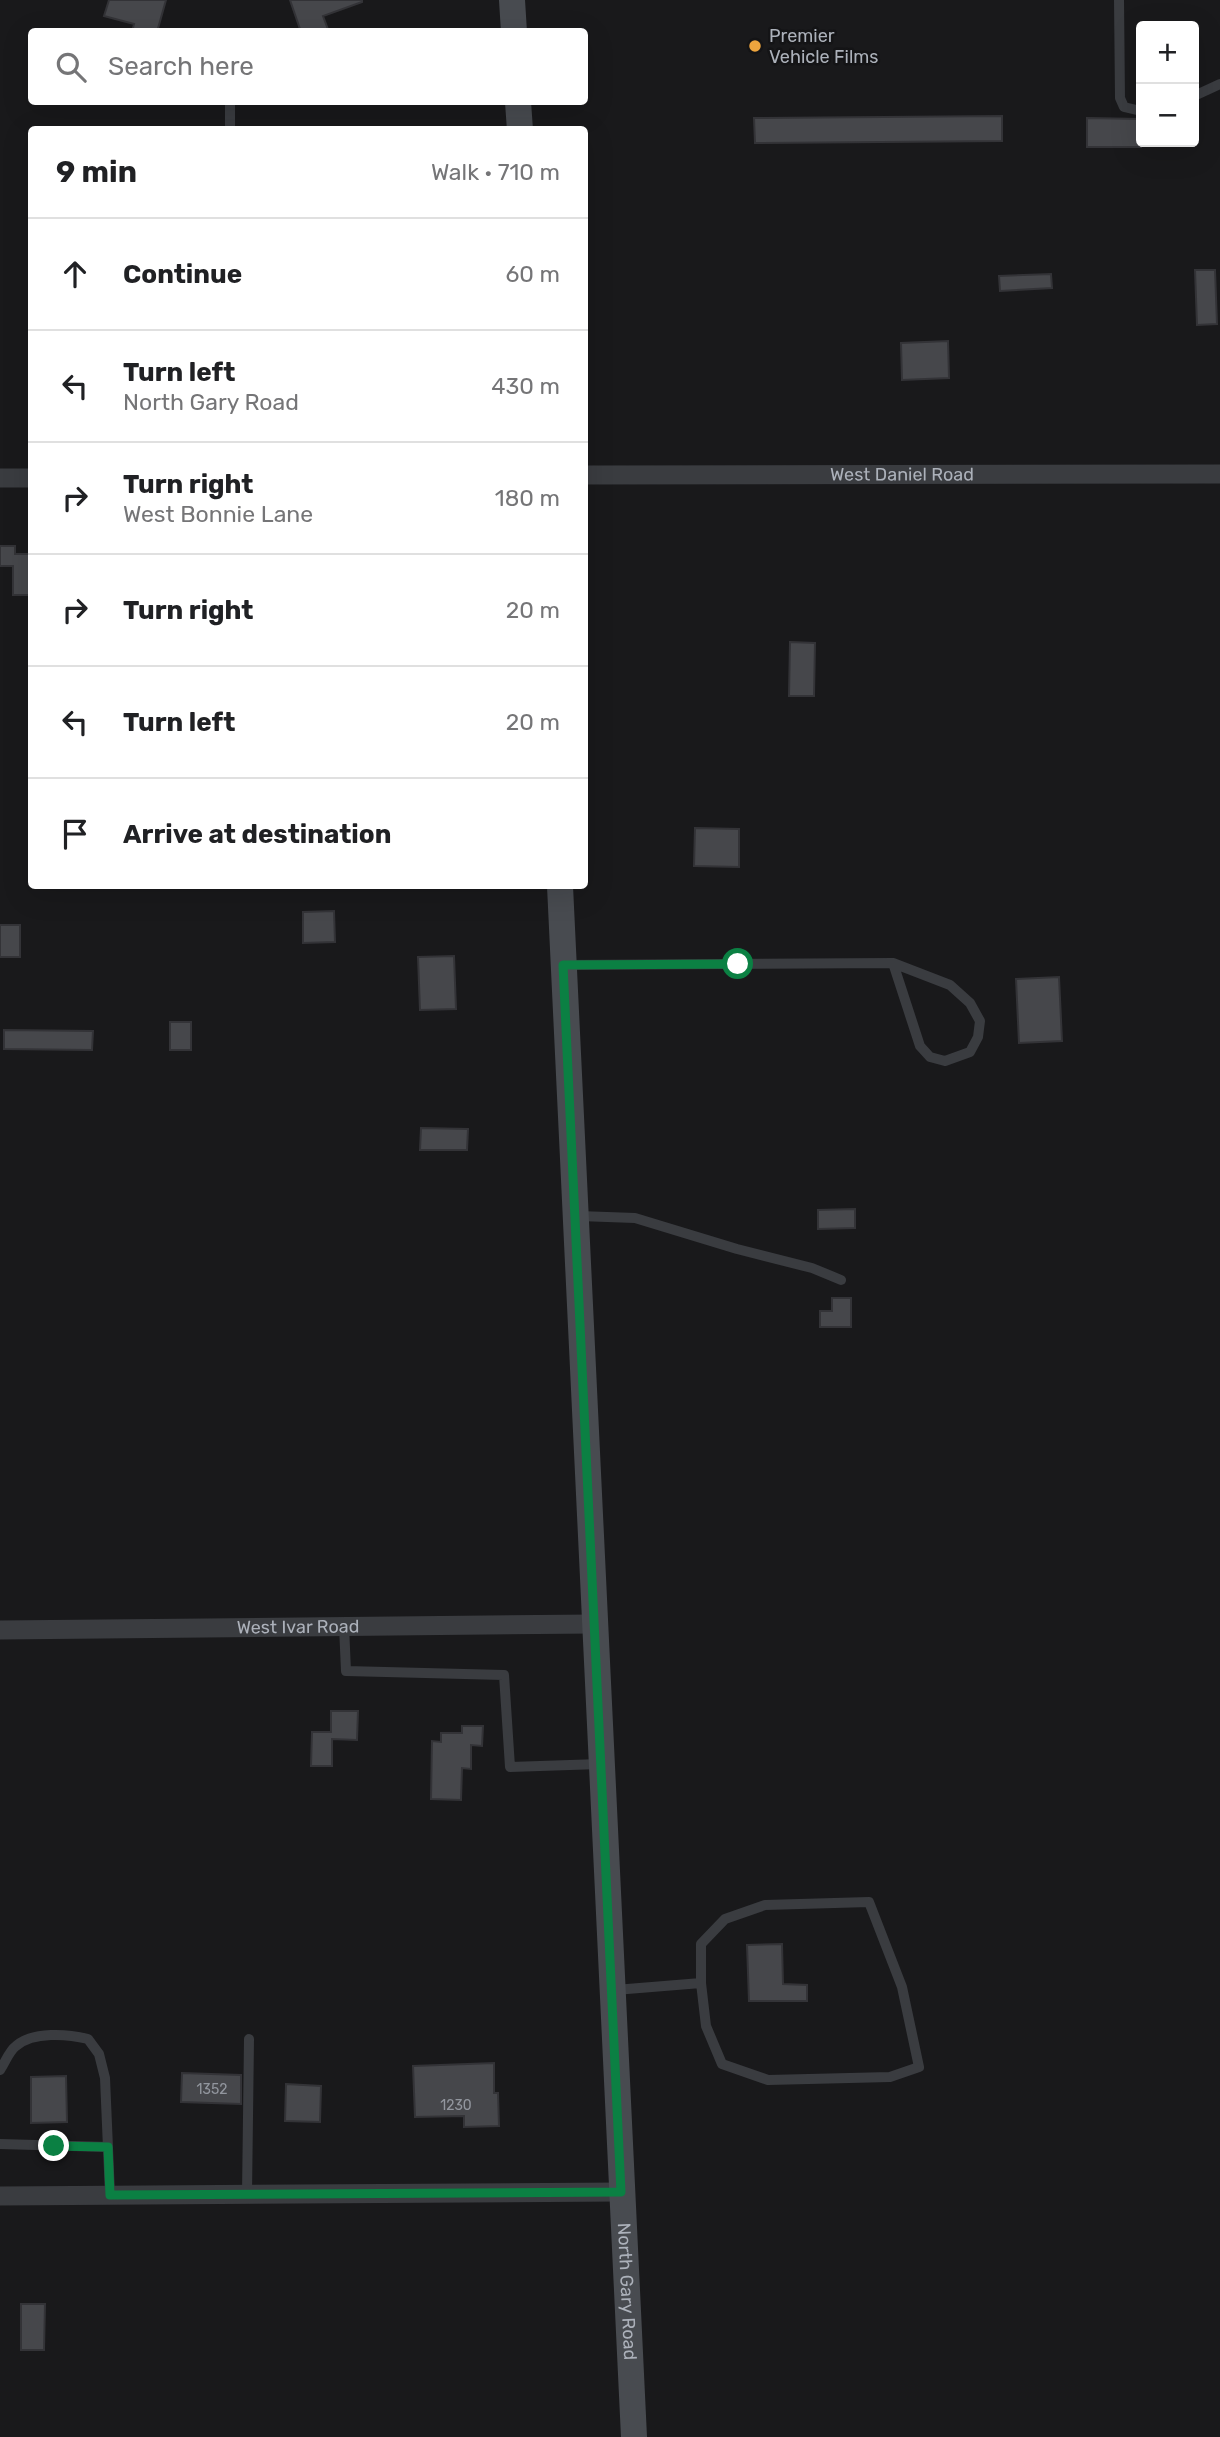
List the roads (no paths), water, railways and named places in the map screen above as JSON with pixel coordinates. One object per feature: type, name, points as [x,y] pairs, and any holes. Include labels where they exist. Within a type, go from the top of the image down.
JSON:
[{"type":"street","points":[[512,0],[514,28]]},
{"type":"street","points":[[518,105],[520,126]]},
{"type":"street","name":"West Daniel Road","points":[[588,475],[1220,474]]},
{"type":"street","points":[[0,478],[28,478]]},
{"type":"street","name":"North Gary Road","points":[[560,889],[634,2437]]},
{"type":"street","name":"West Ivar Road","points":[[0,1629],[594,1623]]},
{"type":"street","points":[[0,2196],[621,2192]]},
{"type":"lane","points":[[1119,0],[1120,98],[1124,107],[1136,110]]},
{"type":"lane","points":[[1199,94],[1220,84]]},
{"type":"lane","points":[[230,105],[230,126]]},
{"type":"lane","points":[[563,965],[893,963],[950,985],[970,1003],[980,1021],[978,1037],[970,1052],[945,1062],[930,1057],[920,1046],[893,963]]},
{"type":"lane","points":[[575,1215],[635,1218],[737,1249],[812,1268],[841,1280]]},
{"type":"lane","points":[[344,1626],[346,1671],[505,1675],[510,1767],[601,1764]]},
{"type":"lane","points":[[869,1902],[902,1987],[919,2067],[891,2077],[768,2080],[722,2064],[706,2026],[701,1983],[701,1944],[725,1919],[765,1905],[869,1902]]},
{"type":"lane","points":[[611,1990],[701,1983]]},
{"type":"lane","points":[[0,2070],[16,2045],[39,2036],[70,2035],[88,2039],[99,2054],[105,2078],[110,2195]]},
{"type":"lane","points":[[247,2194],[249,2039]]},
{"type":"lane","points":[[0,2144],[108,2147]]},
{"type":"place","name":"Premier Vehicle Films","points":[[755,46]]}]
